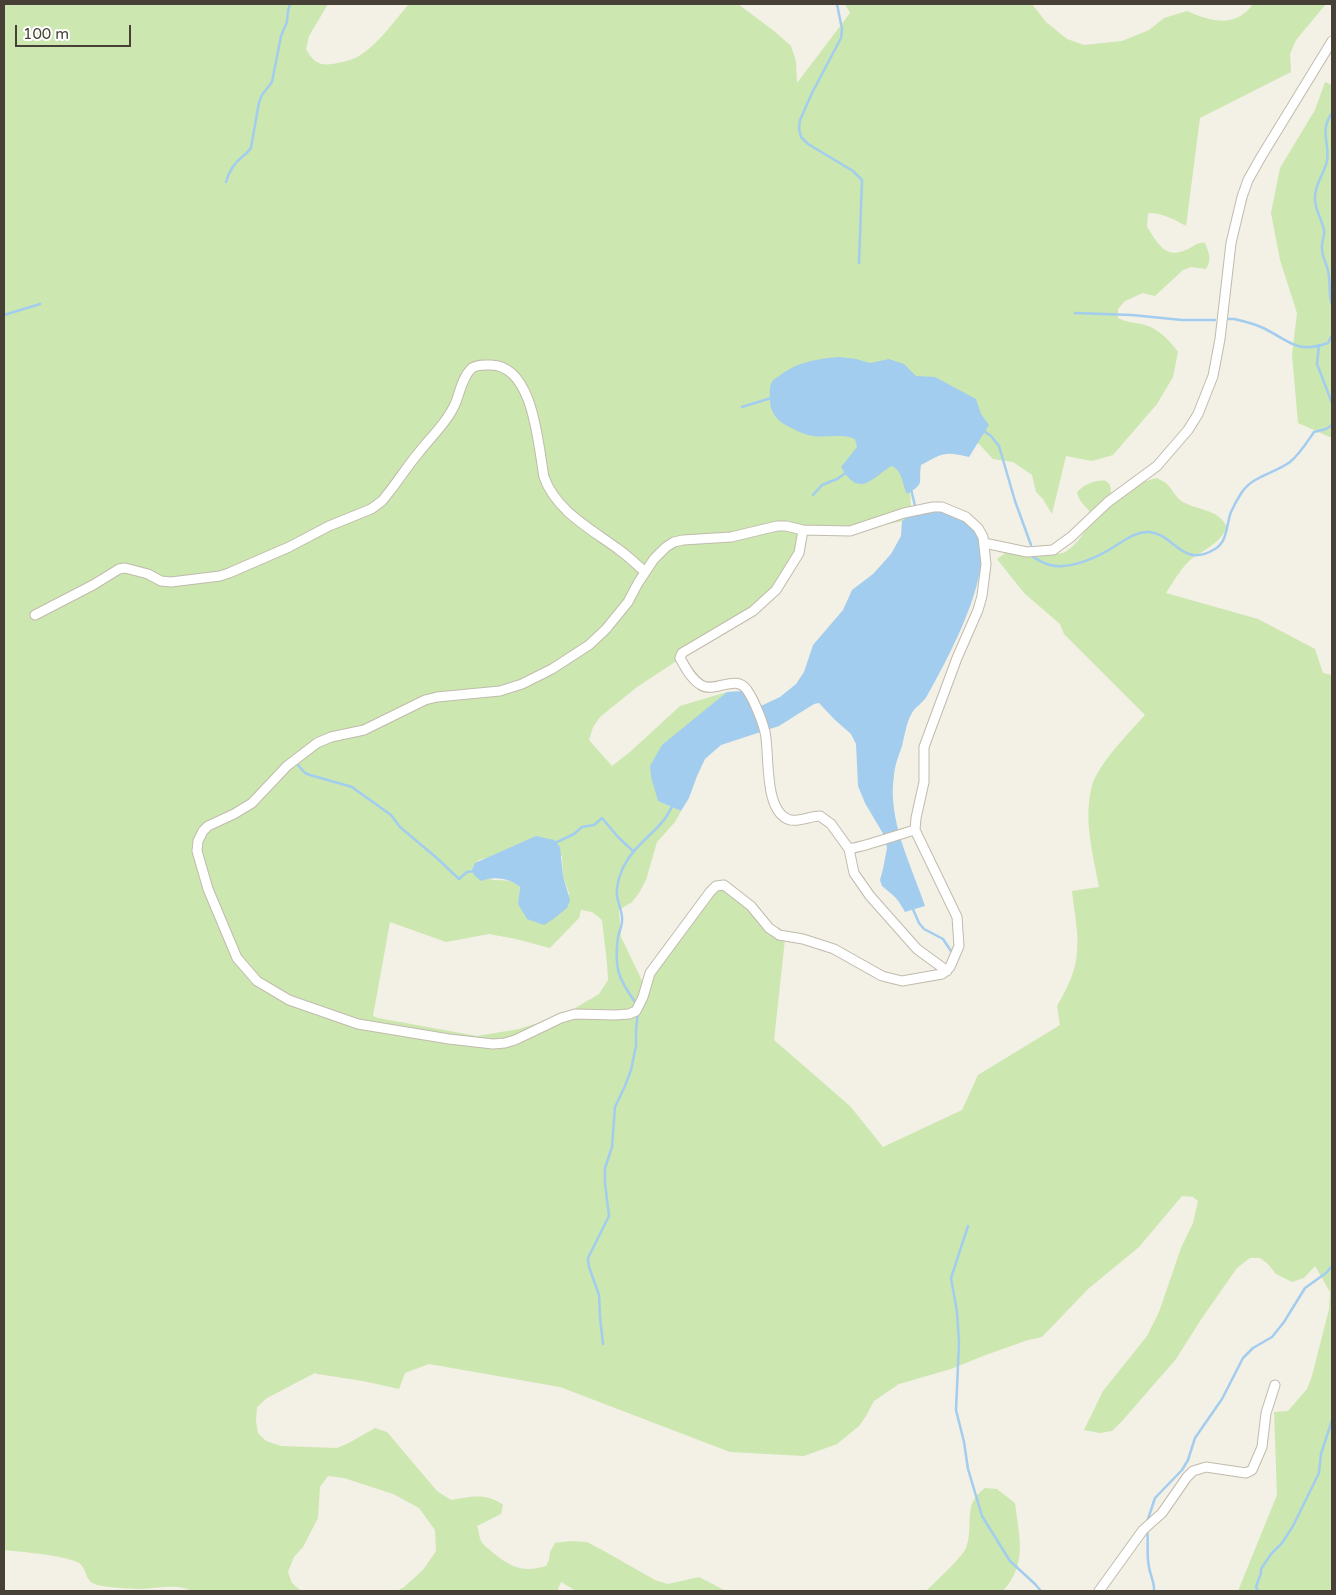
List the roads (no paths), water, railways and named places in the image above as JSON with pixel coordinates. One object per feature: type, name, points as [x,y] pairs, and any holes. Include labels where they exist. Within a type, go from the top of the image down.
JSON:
[{"type":"street","points":[[984,543],[1028,552],[1052,550],[1058,547],[1077,532],[1108,502],[1157,466],[1188,430],[1198,414],[1213,376],[1220,339],[1232,243],[1244,188],[1332,41]]},
{"type":"street","points":[[35,616],[69,596],[93,585],[118,569],[125,568],[148,574],[161,581],[171,582],[220,576],[289,547],[329,526],[371,510],[382,501],[444,421],[455,403],[467,375],[472,368],[480,365],[497,365],[505,368],[518,380],[524,389],[531,406],[544,477],[547,487],[554,497],[577,520],[620,550],[645,572]]},
{"type":"street","points":[[942,507],[966,517],[978,528],[984,543],[986,564],[982,596],[924,747],[924,782],[916,818],[915,830],[956,917],[960,946],[947,971],[936,976],[902,981],[882,976],[834,949],[803,939],[779,935],[769,928],[751,906],[724,885],[716,886],[710,892],[650,973],[643,997],[636,1011],[615,1015],[575,1014],[561,1018],[505,1043],[493,1044],[449,1039],[358,1024],[289,1000],[257,981],[237,958],[200,865],[197,851],[198,840],[203,830],[252,803],[286,766],[317,743],[332,736],[364,730],[425,700],[500,691],[522,684],[552,669],[589,645],[606,629],[628,602],[654,558],[674,542],[732,537],[777,526],[803,530],[850,531],[904,513],[942,507]]},
{"type":"street","points":[[803,530],[799,554],[776,590],[753,611],[682,653],[680,658],[694,679],[702,686],[707,687],[730,683],[738,684],[747,690],[765,732],[768,747],[770,790],[779,812],[790,820],[820,816],[831,824],[849,849],[854,873],[870,896],[917,949],[947,971]]},
{"type":"street","points":[[849,849],[870,845],[880,840],[915,830]]},
{"type":"street","points":[[1098,1591],[1143,1530],[1162,1513],[1193,1471],[1206,1467],[1246,1473],[1252,1470],[1258,1460],[1262,1447],[1266,1413],[1275,1384]]},
{"type":"water","points":[[839,357],[870,363],[889,359],[904,364],[916,376],[935,377],[976,399],[981,414],[989,425],[969,457],[944,454],[921,465],[919,485],[907,494],[900,474],[891,466],[871,481],[859,484],[853,482],[841,467],[857,447],[855,439],[842,436],[809,435],[791,428],[780,421],[773,413],[770,400],[771,384],[785,372],[815,360]]},
{"type":"water","points":[[936,509],[961,520],[973,528],[980,543],[981,563],[968,612],[935,681],[910,717],[895,767],[893,792],[897,825],[925,906],[905,912],[895,897],[882,886],[880,880],[887,848],[885,837],[865,803],[858,786],[856,744],[851,734],[819,703],[814,704],[779,726],[721,745],[705,759],[689,798],[681,811],[658,801],[650,766],[662,745],[727,692],[742,691],[754,707],[780,697],[796,684],[804,672],[813,645],[843,610],[852,590],[873,574],[891,554],[901,536],[902,521],[909,515]]},
{"type":"water","points":[[536,836],[554,840],[560,847],[563,876],[570,900],[567,908],[544,925],[527,919],[518,904],[520,887],[501,879],[481,881],[474,875],[472,869],[475,863]]},
{"type":"waterway","points":[[226,182],[234,165],[251,148],[259,102],[272,82],[281,36],[287,22],[290,4]]},
{"type":"waterway","points":[[837,4],[842,29],[841,38],[812,93],[800,120],[799,129],[801,137],[808,144],[853,171],[862,180],[859,263]]},
{"type":"waterway","points":[[1332,113],[1328,119],[1325,131],[1327,161],[1316,188],[1315,197],[1324,230],[1322,252],[1329,275],[1332,305]]},
{"type":"waterway","points":[[4,315],[40,304]]},
{"type":"waterway","points":[[1075,313],[1132,315],[1182,320],[1215,320]]},
{"type":"waterway","points":[[1229,319],[1248,322],[1299,346],[1317,346],[1328,343],[1332,335]]},
{"type":"waterway","points":[[1319,345],[1317,364],[1332,403]]},
{"type":"waterway","points":[[742,407],[771,398]]},
{"type":"waterway","points":[[1033,557],[1050,565],[1065,566],[1074,564],[1098,556],[1130,537],[1145,532],[1159,534],[1187,553],[1194,555],[1204,554],[1215,549],[1222,542],[1231,512],[1242,492],[1258,478],[1290,462],[1300,452],[1314,432],[1326,429],[1332,425]]},
{"type":"waterway","points":[[984,431],[999,446],[1015,501],[1031,545]]},
{"type":"waterway","points":[[813,495],[822,485],[837,479],[847,472]]},
{"type":"waterway","points":[[911,489],[915,506]]},
{"type":"waterway","points":[[298,765],[305,773],[352,787],[391,815],[400,827],[459,879],[467,872],[475,871]]},
{"type":"waterway","points":[[635,1002],[621,979],[617,965],[618,937],[622,921],[617,896],[618,882],[625,863],[633,852],[658,827],[672,806]]},
{"type":"waterway","points":[[555,843],[574,834],[582,827],[594,825],[602,818],[633,851]]},
{"type":"waterway","points":[[912,907],[919,923],[924,929],[943,939],[953,954]]},
{"type":"waterway","points":[[603,1344],[599,1295],[589,1267],[588,1258],[609,1216],[605,1168],[612,1147],[615,1107],[631,1070],[636,1046],[638,1012]]},
{"type":"waterway","points":[[968,1226],[951,1278],[957,1312],[959,1343],[956,1410],[968,1469],[982,1516],[1010,1561],[1041,1591]]},
{"type":"waterway","points":[[1147,1522],[1155,1498],[1182,1470],[1188,1460],[1195,1438],[1222,1399],[1243,1358],[1253,1348],[1272,1337],[1284,1322],[1305,1288],[1326,1273],[1332,1266]]},
{"type":"waterway","points":[[1258,1591],[1256,1587],[1261,1569],[1293,1526],[1319,1473],[1321,1454],[1332,1420]]},
{"type":"waterway","points":[[1147,1529],[1148,1562],[1154,1591]]}]
